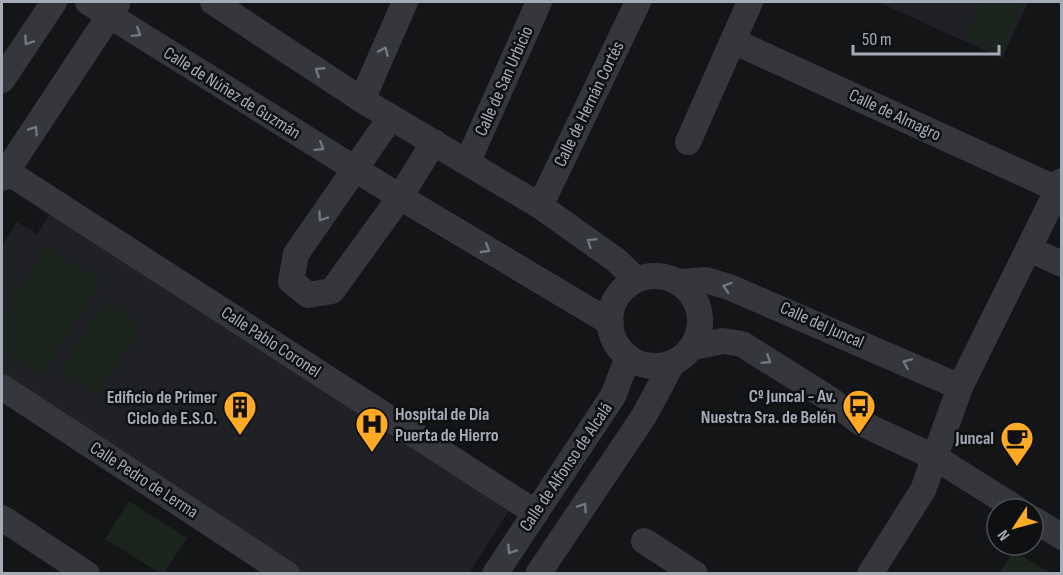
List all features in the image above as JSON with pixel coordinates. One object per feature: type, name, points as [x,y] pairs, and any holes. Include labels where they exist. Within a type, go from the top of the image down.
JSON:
[{"type":"street","points":[[2,80],[54,2]]},
{"type":"street","name":"Calle de Núñez de Guzmán","points":[[88,2],[114,9],[355,169],[611,323]]},
{"type":"street","points":[[213,2],[362,100],[468,161],[540,206],[616,260],[636,279]]},
{"type":"street","points":[[362,100],[405,2]]},
{"type":"street","name":"Calle de San Urbicio","points":[[468,161],[539,2]]},
{"type":"street","name":"Calle de Hernán Cortés","points":[[540,206],[638,2]]},
{"type":"street","points":[[688,142],[750,2]]},
{"type":"street","points":[[4,175],[114,9]]},
{"type":"street","name":"Calle de Almagro","points":[[733,41],[1060,185]]},
{"type":"street","points":[[391,117],[296,254],[291,280],[308,294],[332,291],[400,197],[435,142]]},
{"type":"street","name":"Calle Pablo Coronel","points":[[4,175],[536,513]]},
{"type":"street","points":[[870,573],[923,490],[960,387],[1060,185]]},
{"type":"street","points":[[1029,249],[1062,264]]},
{"type":"street","points":[[683,355],[699,334],[701,319],[698,305],[691,292],[680,282],[651,275],[636,279],[623,288],[614,301],[611,323],[617,346],[628,357],[641,364],[655,366],[723,341],[742,344],[831,400],[861,423],[936,458],[998,497]]},
{"type":"street","name":"Calle del Juncal","points":[[680,282],[706,280],[767,301],[960,387]]},
{"type":"street","name":"Calle de Alfonso de Alcalá","points":[[538,573],[683,355]]},
{"type":"street","name":"Calle de Alfonso de Alcalá","points":[[495,573],[613,396],[628,357]]},
{"type":"street","name":"Calle Pedro de Lerma","points":[[2,387],[287,573]]},
{"type":"street","points":[[2,518],[87,573]]},
{"type":"street","points":[[1045,526],[1062,537]]},
{"type":"street","points":[[644,541],[695,573]]},
{"type":"shaded area","points":[[878,2],[1028,2],[1002,58]]},
{"type":"shaded area","points":[[984,2],[1024,2],[1000,53],[967,38]]},
{"type":"shaded area","points":[[53,209],[512,506],[469,573],[294,573],[2,382],[2,246],[17,222],[37,234]]},
{"type":"shaded area","points":[[46,247],[101,281],[42,376],[2,350],[2,319]]},
{"type":"shaded area","points":[[105,301],[142,325],[98,394],[61,371]]},
{"type":"shaded area","points":[[129,501],[187,538],[164,573],[160,573],[105,539]]},
{"type":"shaded area","points":[[1010,557],[1024,557],[1050,573],[999,573]]},
{"type":"place","name":"Cº Juncal - Av. Nuestra Sra. de Belén","points":[[859,435]]},
{"type":"place","name":"Edificio de Primer Ciclo de E.S.O.","points":[[240,436]]},
{"type":"place","name":"Hospital de Día Puerta de Hierro","points":[[372,453]]},
{"type":"place","name":"Juncal","points":[[1017,467]]}]
